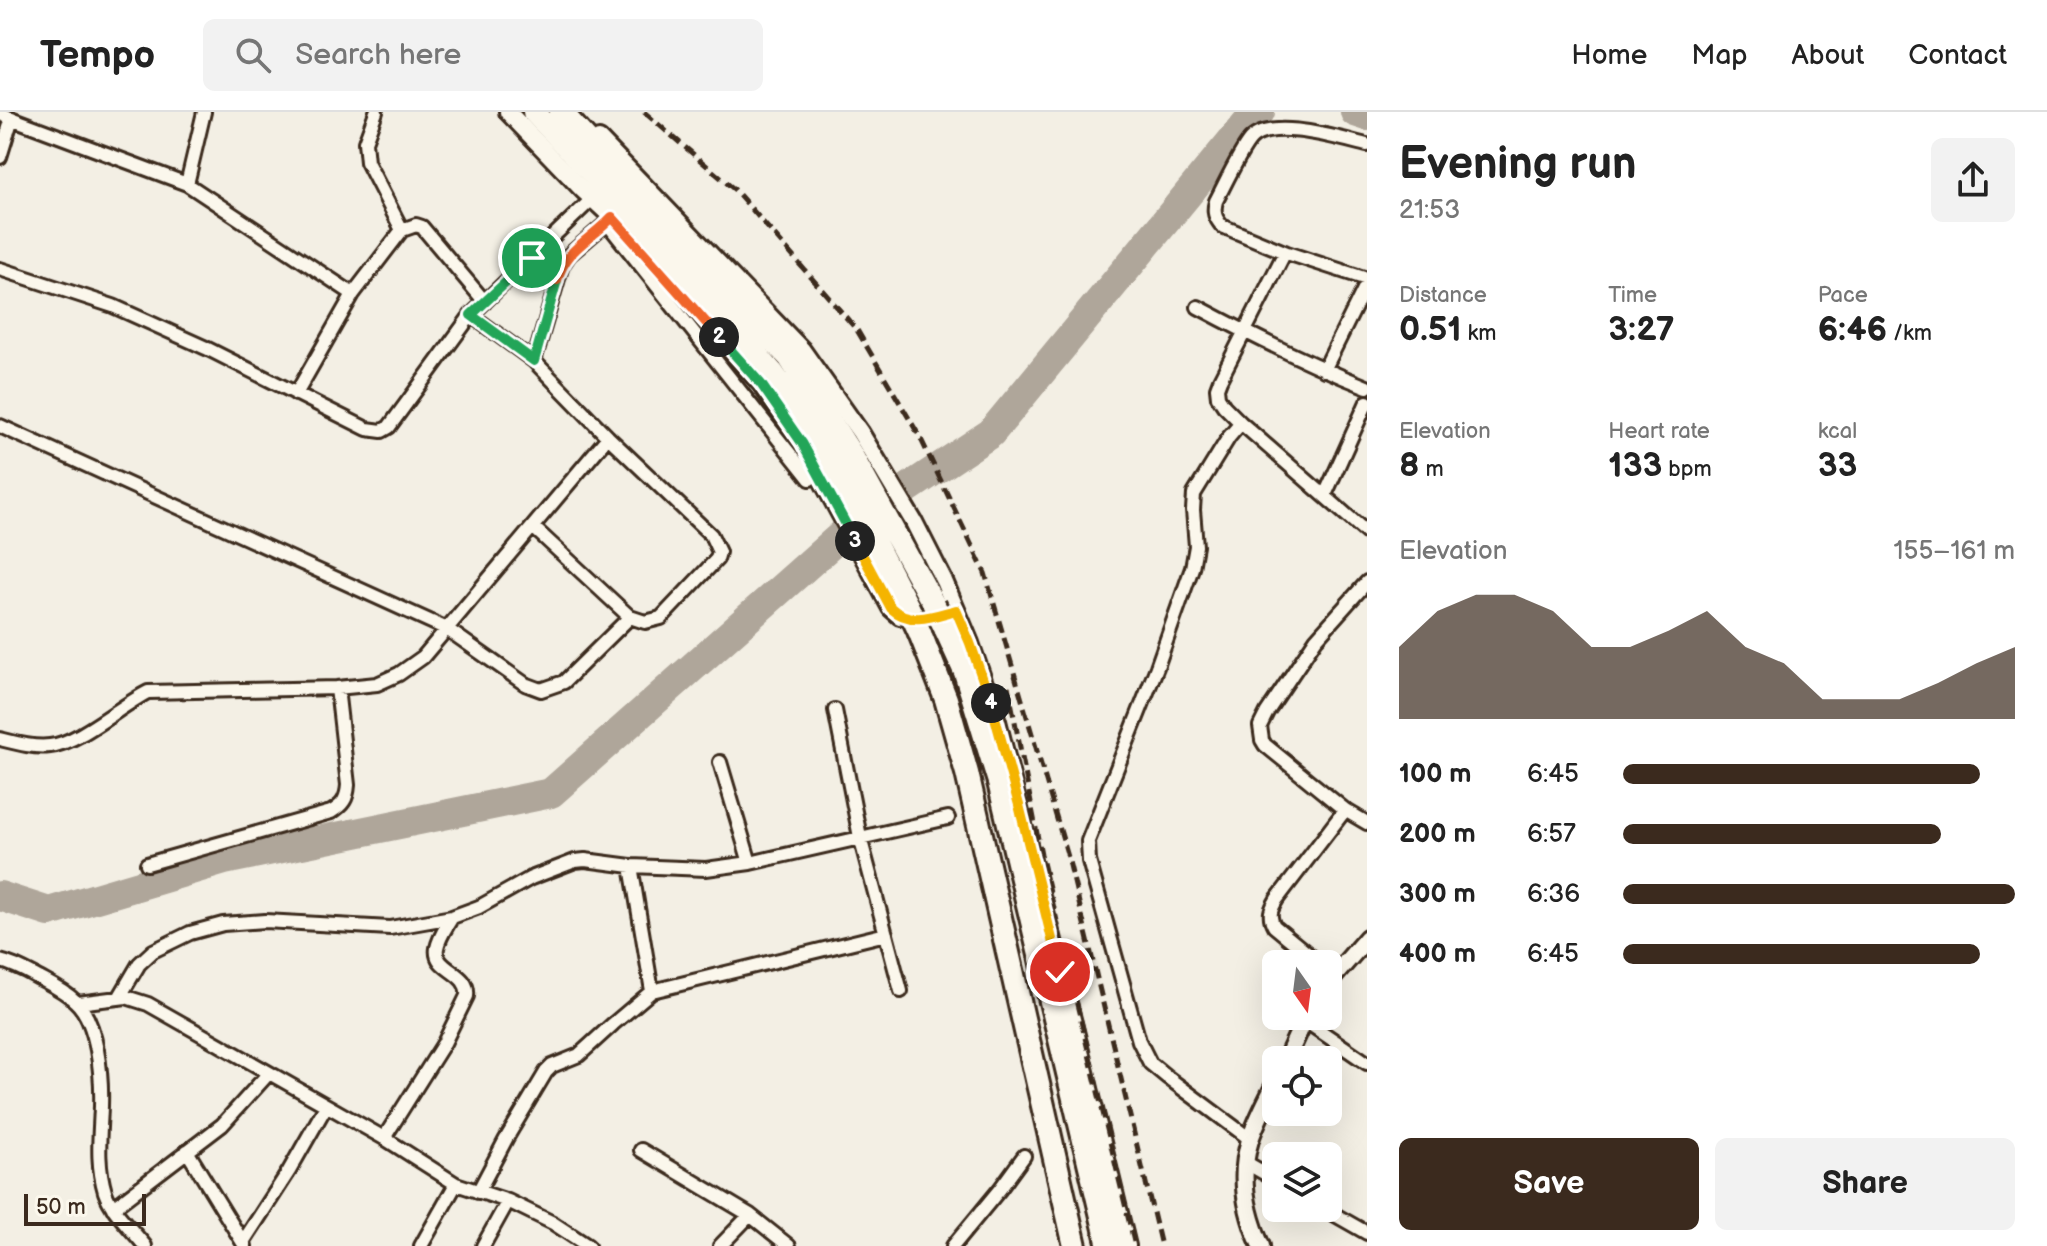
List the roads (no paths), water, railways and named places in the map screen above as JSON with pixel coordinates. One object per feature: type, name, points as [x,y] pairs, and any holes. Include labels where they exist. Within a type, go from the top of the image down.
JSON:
[{"type":"highway","points":[[534,112],[772,372],[883,554],[920,633],[946,699],[964,762],[1075,1246]]},
{"type":"highway","points":[[561,112],[701,266],[789,357],[828,467]]},
{"type":"highway","points":[[883,554],[950,619],[999,782],[1109,1246]]},
{"type":"street","points":[[187,184],[204,112]]},
{"type":"street","points":[[376,112],[365,142],[367,162],[402,230]]},
{"type":"street","points":[[508,112],[761,384],[802,443],[828,467]]},
{"type":"street","points":[[573,112],[802,350],[860,432],[914,522],[950,619],[970,643],[997,721],[1127,1246]]},
{"type":"street","points":[[0,157],[6,116],[187,184],[353,294]]},
{"type":"street","points":[[1324,370],[1367,281],[1222,226],[1214,210],[1249,141],[1259,132],[1311,133],[1367,145]]},
{"type":"street","points":[[0,269],[113,306],[206,348],[367,429],[382,431],[389,427],[471,315],[592,199]]},
{"type":"street","points":[[534,361],[562,265],[609,220]]},
{"type":"street","points":[[296,394],[353,294],[402,230],[416,225],[422,227],[485,302]]},
{"type":"street","points":[[1285,252],[1217,388],[1218,397],[1241,423],[1367,533]]},
{"type":"street","points":[[1198,307],[1324,370],[1367,387]]},
{"type":"street","points":[[471,315],[534,361],[711,535],[719,552],[717,559],[661,618],[645,622],[630,617],[533,527]]},
{"type":"street","points":[[1325,495],[1367,402]]},
{"type":"street","points":[[1241,423],[1194,494],[1196,546],[1192,568],[1157,667],[1088,841],[1089,861],[1122,981],[1139,1041],[1150,1063],[1250,1139]]},
{"type":"street","points":[[0,426],[447,629],[525,684],[541,690],[564,682],[630,617]]},
{"type":"street","points":[[0,739],[48,747],[68,742],[148,692],[337,688],[377,684],[399,674],[423,657],[608,437]]},
{"type":"street","points":[[883,554],[891,608],[900,616],[950,619]]},
{"type":"street","points":[[1367,582],[1316,639],[1260,726],[1265,745],[1345,810],[1367,823]]},
{"type":"street","points":[[147,864],[331,812],[343,805],[348,785],[337,688]]},
{"type":"street","points":[[835,710],[860,837],[901,991]]},
{"type":"street","points":[[720,762],[750,863]]},
{"type":"street","points":[[1303,950],[1274,926],[1270,919],[1271,909],[1345,810]]},
{"type":"street","points":[[119,998],[139,964],[153,951],[190,933],[223,924],[265,921],[390,928],[452,917],[479,907],[531,878],[575,861],[698,870],[750,863],[948,818]]},
{"type":"street","points":[[631,866],[652,991]]},
{"type":"street","points":[[384,1138],[444,1043],[467,996],[465,983],[440,961],[437,952],[452,917]]},
{"type":"street","points":[[478,1192],[546,1072],[552,1066],[579,1055],[652,991],[886,934]]},
{"type":"street","points":[[1342,964],[1365,942]]},
{"type":"street","points":[[0,961],[13,964],[47,982],[78,1003],[91,1024],[101,1076],[99,1158],[105,1192],[113,1208],[145,1246]]},
{"type":"street","points":[[78,1003],[126,997],[148,1004],[384,1138],[456,1184],[508,1201],[553,1223],[588,1246]]},
{"type":"street","points":[[1322,1030],[1367,1063]]},
{"type":"street","points":[[113,1208],[222,1125],[269,1073]]},
{"type":"street","points":[[187,1151],[244,1244],[326,1106]]},
{"type":"street","points":[[1261,1246],[1252,1225],[1245,1191],[1245,1162],[1250,1139],[1262,1113]]},
{"type":"street","points":[[641,1150],[750,1215],[789,1246]]},
{"type":"street","points":[[953,1246],[1024,1156]]},
{"type":"street","points":[[1245,1162],[1262,1172]]},
{"type":"street","points":[[421,1246],[456,1184]]},
{"type":"street","points":[[483,1246],[508,1201]]},
{"type":"street","points":[[720,1246],[750,1215]]},
{"type":"street","points":[[1342,1219],[1367,1233]]},
{"type":"waterway","points":[[0,896],[49,912],[224,860],[551,793],[854,524],[991,433],[1253,115],[1260,112]]},
{"type":"waterway","points":[[1355,112],[1367,116]]},
{"type":"railway","points":[[644,112],[735,190],[857,330],[920,437],[985,573],[1068,857],[1161,1246]]},
{"type":"railway","points":[[1008,686],[1041,854],[1135,1246]]}]
